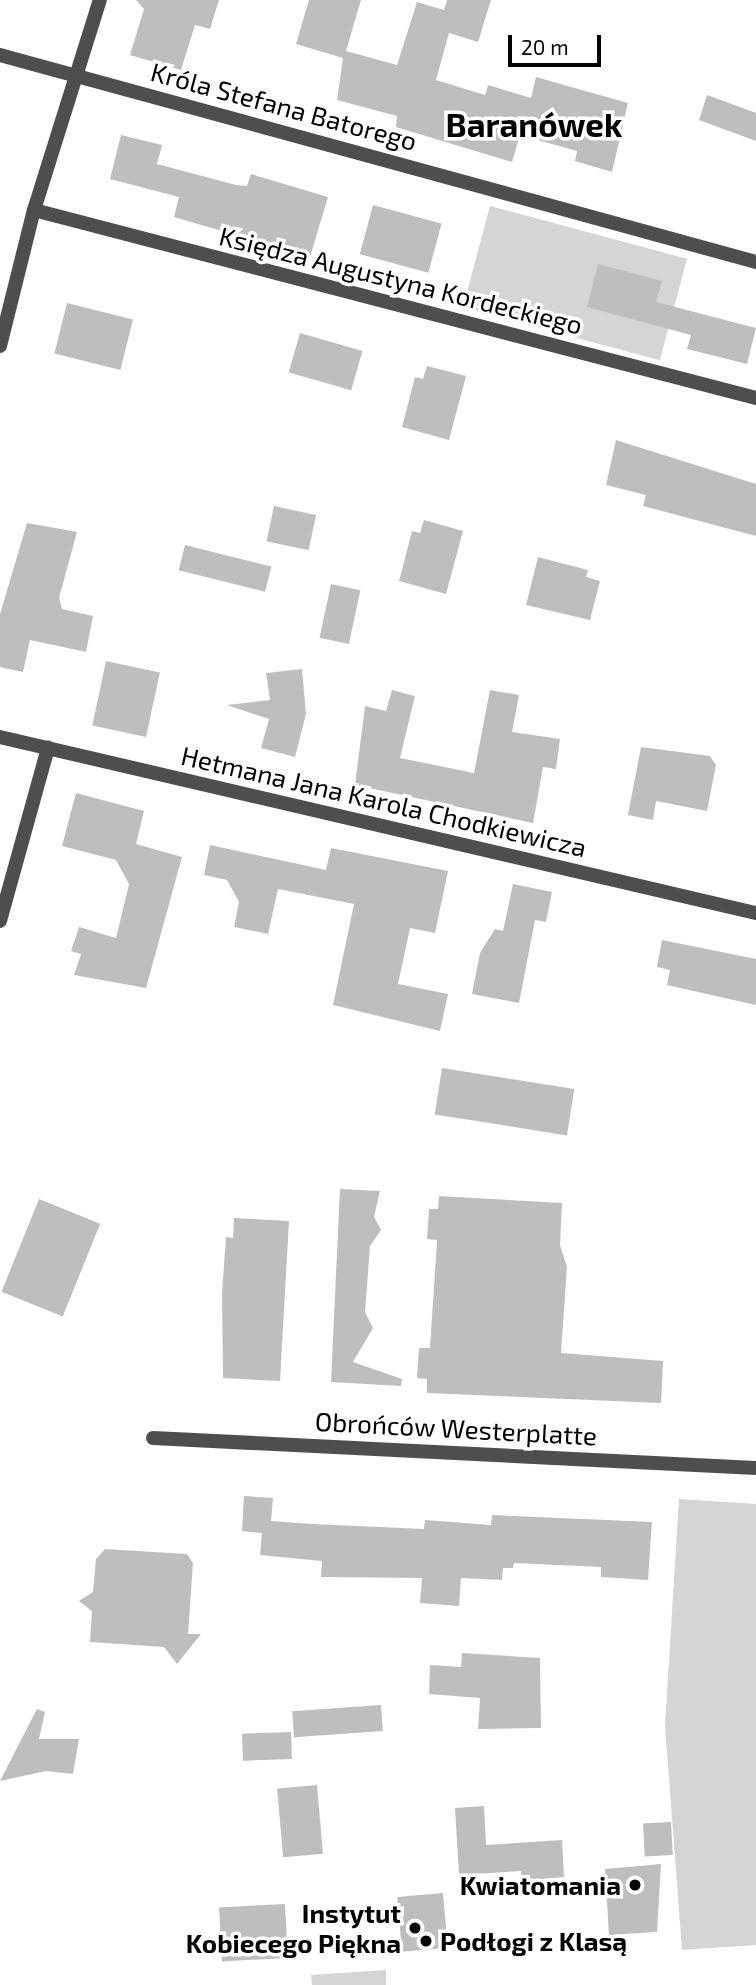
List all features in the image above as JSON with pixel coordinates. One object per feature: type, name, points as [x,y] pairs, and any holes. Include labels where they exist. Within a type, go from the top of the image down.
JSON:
[{"type":"street","points":[[0,346],[34,210],[100,0]]},
{"type":"street","name":"Króla Stefana Batorego","points":[[0,55],[756,262]]},
{"type":"street","name":"Księdza Augustyna Kordeckiego","points":[[34,210],[756,398]]},
{"type":"street","name":"Hetmana Jana Karola Chodkiewicza","points":[[0,737],[756,913]]},
{"type":"street","points":[[0,920],[48,748]]},
{"type":"street","name":"Obrońców Westerplatte","points":[[153,1437],[756,1468]]},
{"type":"shaded area","points":[[490,206],[687,259],[660,360],[463,307]]},
{"type":"shaded area","points":[[679,1499],[756,1504],[756,1945],[682,1950],[665,1726]]},
{"type":"shaded area","points":[[386,1970],[386,1985],[312,1985],[311,1975]]},
{"type":"building","points":[[136,0],[219,0],[210,29],[195,25],[181,70],[130,55],[144,9]]},
{"type":"building","points":[[309,0],[361,0],[346,51],[397,65],[417,2],[444,10],[447,0],[491,0],[478,42],[449,33],[436,80],[485,95],[488,85],[531,98],[536,77],[628,103],[612,172],[575,161],[577,151],[520,135],[512,162],[396,127],[397,116],[337,100],[343,58],[296,44]]},
{"type":"building","points":[[707,95],[756,113],[756,141],[699,120]]},
{"type":"building","points":[[121,135],[162,145],[157,164],[236,185],[247,186],[251,174],[328,197],[310,257],[174,217],[179,197],[110,179]]},
{"type":"building","points":[[373,205],[442,223],[428,273],[360,254]]},
{"type":"building","points":[[598,264],[662,281],[656,302],[756,328],[747,364],[687,349],[691,335],[587,307]]},
{"type":"building","points":[[67,303],[133,319],[120,370],[54,353]]},
{"type":"building","points":[[300,333],[362,351],[351,390],[289,372]]},
{"type":"building","points":[[427,366],[466,376],[449,440],[402,427],[415,377],[423,379]]},
{"type":"building","points":[[616,440],[756,484],[756,536],[643,506],[646,495],[606,485]]},
{"type":"building","points":[[274,506],[316,515],[309,550],[267,541]]},
{"type":"building","points":[[424,520],[463,531],[446,594],[399,581],[412,531],[420,533]]},
{"type":"building","points":[[27,523],[77,532],[59,598],[62,609],[93,616],[86,652],[30,640],[23,672],[0,667],[0,614]]},
{"type":"building","points":[[185,545],[271,567],[265,592],[179,570]]},
{"type":"building","points":[[538,557],[588,570],[586,577],[600,581],[590,620],[526,605]]},
{"type":"building","points":[[331,584],[360,590],[349,644],[320,638]]},
{"type":"building","points":[[106,661],[160,672],[146,737],[92,726]]},
{"type":"building","points":[[302,669],[306,714],[295,757],[261,748],[269,719],[227,705],[270,700],[266,673]]},
{"type":"building","points":[[392,690],[415,696],[400,758],[474,773],[490,690],[519,695],[512,732],[560,739],[556,769],[543,767],[533,823],[355,785],[365,706],[386,711]]},
{"type":"building","points":[[641,747],[710,756],[716,765],[707,811],[656,801],[653,820],[628,815]]},
{"type":"building","points":[[76,793],[144,811],[136,844],[182,857],[146,988],[74,975],[81,954],[71,951],[79,927],[116,938],[129,884],[116,860],[62,846]]},
{"type":"building","points":[[210,845],[326,870],[331,848],[448,871],[435,933],[410,928],[398,984],[448,994],[440,1031],[333,1005],[354,904],[278,889],[268,934],[234,927],[239,902],[227,880],[204,875]]},
{"type":"building","points":[[513,884],[552,892],[546,922],[535,920],[519,1003],[472,994],[480,953],[495,929],[503,931]]},
{"type":"building","points":[[662,940],[756,959],[756,1005],[667,985],[670,970],[657,967]]},
{"type":"building","points":[[442,1068],[574,1089],[567,1135],[435,1114]]},
{"type":"building","points":[[340,1189],[380,1191],[374,1217],[381,1230],[370,1246],[365,1312],[373,1328],[353,1362],[402,1379],[401,1386],[331,1382]]},
{"type":"building","points":[[439,1196],[562,1203],[560,1245],[567,1267],[561,1353],[663,1361],[661,1403],[427,1393],[427,1379],[417,1378],[419,1348],[430,1348],[437,1240],[427,1239],[429,1209],[438,1209]]},
{"type":"building","points":[[39,1199],[100,1224],[63,1316],[2,1292]]},
{"type":"building","points":[[234,1218],[289,1221],[280,1381],[223,1378],[222,1293],[226,1237],[233,1238]]},
{"type":"building","points":[[244,1496],[273,1498],[271,1521],[313,1524],[424,1529],[425,1520],[491,1525],[492,1515],[652,1522],[648,1580],[601,1577],[601,1567],[514,1563],[513,1568],[503,1568],[502,1580],[461,1578],[459,1606],[420,1603],[422,1578],[321,1577],[322,1561],[260,1555],[262,1533],[242,1531]]},
{"type":"building","points":[[105,1549],[187,1554],[193,1563],[188,1634],[201,1634],[177,1664],[164,1647],[90,1642],[92,1611],[79,1601],[93,1592],[96,1559]]},
{"type":"building","points":[[462,1653],[540,1658],[541,1728],[478,1729],[480,1698],[429,1694],[430,1665],[461,1667]]},
{"type":"building","points":[[381,1705],[383,1731],[294,1737],[292,1711]]},
{"type":"building","points":[[37,1709],[45,1712],[39,1739],[79,1739],[73,1774],[46,1771],[0,1781]]},
{"type":"building","points":[[291,1732],[292,1759],[243,1761],[242,1734]]},
{"type":"building","points":[[317,1785],[323,1854],[283,1857],[277,1788]]},
{"type":"building","points":[[484,1806],[486,1845],[562,1840],[564,1877],[522,1881],[521,1871],[459,1875],[455,1808]]},
{"type":"building","points":[[671,1822],[673,1855],[645,1856],[643,1823]]},
{"type":"building","name":"Kwiatomania","points":[[661,1864],[657,1932],[609,1935],[605,1869]]},
{"type":"building","points":[[443,1893],[448,1948],[402,1952],[397,1897]]},
{"type":"building","points":[[285,1904],[288,1958],[222,1961],[219,1907]]},
{"type":"place","name":"Kwiatomania","points":[[635,1885]]},
{"type":"place","name":"Instytut Kobiecego Piękna","points":[[415,1928]]},
{"type":"place","name":"Podłogi z Klasą","points":[[426,1941]]},
{"type":"district","name":"Baranówek","points":[[534,125]]}]
